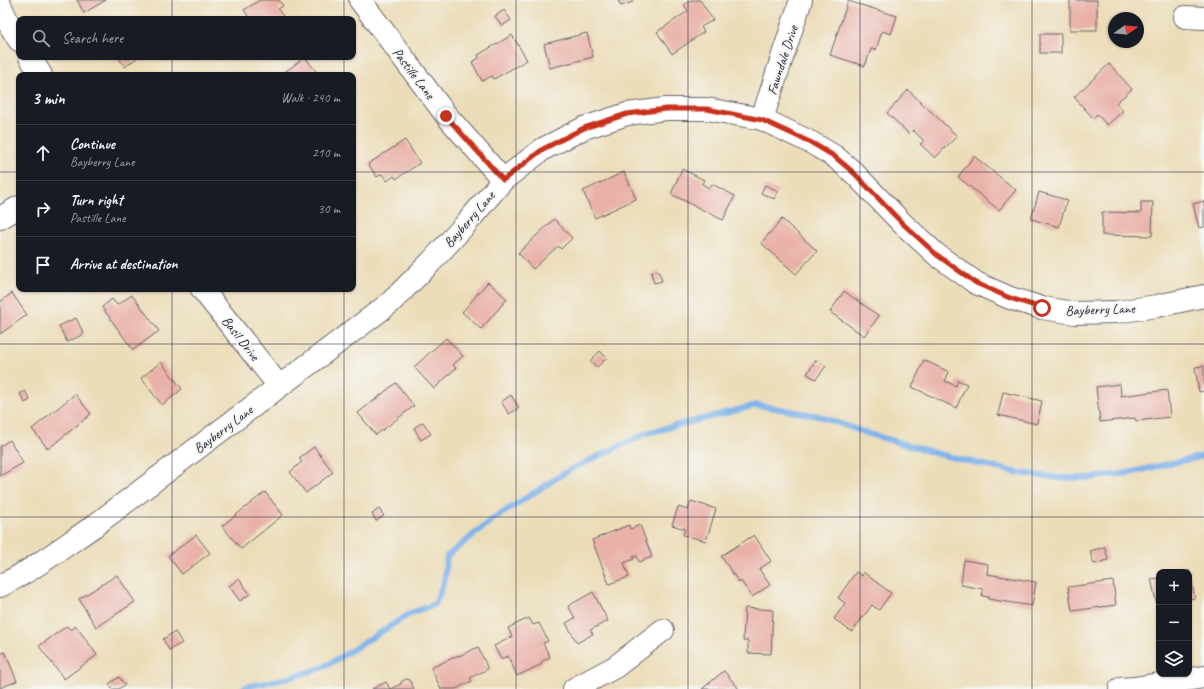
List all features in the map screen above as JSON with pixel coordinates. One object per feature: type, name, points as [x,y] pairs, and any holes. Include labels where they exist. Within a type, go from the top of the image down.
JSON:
[{"type":"street","name":"Pastille Lane","points":[[360,0],[446,116],[503,180]]},
{"type":"street","name":"Fawndale Drive","points":[[762,120],[801,0]]},
{"type":"street","points":[[0,5],[16,35]]},
{"type":"street","points":[[32,60],[39,72]]},
{"type":"street","name":"Bayberry Lane","points":[[0,586],[35,566],[94,526],[390,302],[431,262],[503,180],[543,149],[584,128],[627,114],[666,109],[707,109],[762,120],[812,143],[834,156],[854,173],[902,223],[937,255],[976,283],[1010,298],[1042,308],[1075,313],[1116,312],[1157,306],[1204,296]]},
{"type":"street","points":[[0,218],[16,209]]},
{"type":"street","name":"Basil Drive","points":[[204,292],[279,386]]},
{"type":"street","points":[[574,689],[616,667],[663,630]]},
{"type":"street","points":[[1120,689],[1204,677]]},
{"type":"building","points":[[77,0],[106,0],[84,13]]},
{"type":"building","points":[[260,0],[279,0],[283,6],[278,9],[283,16],[248,16],[244,10]]},
{"type":"building","points":[[618,0],[632,0],[633,2],[621,6]]},
{"type":"building","points":[[691,0],[700,0],[713,20],[701,27],[704,32],[672,54],[657,32],[688,11],[684,5]]},
{"type":"building","points":[[1070,0],[1097,0],[1097,30],[1070,30]]},
{"type":"building","points":[[848,1],[897,16],[891,34],[882,31],[876,50],[871,49],[865,66],[830,55]]},
{"type":"building","points":[[504,10],[511,20],[502,26],[495,16]]},
{"type":"building","points":[[587,33],[593,57],[550,68],[544,44]]},
{"type":"building","points":[[1040,34],[1061,34],[1061,53],[1040,53]]},
{"type":"building","points":[[512,35],[527,60],[494,79],[492,76],[482,81],[472,62],[479,58],[478,55]]},
{"type":"building","points":[[120,60],[134,60],[125,67]]},
{"type":"building","points":[[301,60],[307,60],[317,72],[285,72]]},
{"type":"building","points":[[1109,64],[1132,89],[1116,103],[1123,111],[1107,125],[1097,114],[1093,118],[1074,97]]},
{"type":"building","points":[[908,90],[957,136],[935,158],[920,144],[924,141],[913,130],[909,134],[887,113]]},
{"type":"building","points":[[405,140],[420,163],[396,179],[394,176],[387,181],[382,174],[377,177],[368,164]]},
{"type":"building","points":[[974,156],[1016,190],[999,210],[958,177]]},
{"type":"building","points":[[682,169],[704,180],[702,184],[709,188],[712,184],[735,196],[723,220],[671,194]]},
{"type":"building","points":[[624,172],[636,199],[595,218],[583,191]]},
{"type":"building","points":[[765,185],[778,191],[774,199],[761,193]]},
{"type":"building","points":[[1039,192],[1067,200],[1059,227],[1031,219]]},
{"type":"building","points":[[1204,201],[1204,227],[1199,228],[1193,204]]},
{"type":"building","points":[[1141,202],[1153,202],[1152,236],[1102,235],[1102,212],[1141,213]]},
{"type":"building","points":[[554,219],[572,238],[561,249],[558,246],[533,269],[518,253]]},
{"type":"building","points":[[782,219],[817,251],[796,274],[761,243]]},
{"type":"building","points":[[658,270],[662,281],[654,283],[651,273]]},
{"type":"building","points":[[488,282],[507,299],[481,329],[462,312]]},
{"type":"building","points":[[844,291],[879,316],[864,336],[830,312]]},
{"type":"building","points":[[12,293],[27,315],[0,334],[0,302]]},
{"type":"building","points":[[132,295],[159,331],[133,350],[102,307],[112,299],[117,305]]},
{"type":"building","points":[[76,318],[84,334],[67,342],[59,326]]},
{"type":"building","points":[[446,338],[463,356],[453,365],[456,368],[434,389],[414,367]]},
{"type":"building","points":[[600,351],[607,358],[597,367],[590,361]]},
{"type":"building","points":[[816,360],[826,366],[816,379],[807,374]]},
{"type":"building","points":[[924,360],[949,372],[945,381],[956,386],[958,380],[967,384],[956,408],[912,387]]},
{"type":"building","points":[[161,362],[182,389],[162,405],[141,378]]},
{"type":"building","points":[[1204,366],[1204,391],[1199,392],[1195,367]]},
{"type":"building","points":[[396,383],[414,406],[376,435],[358,413]]},
{"type":"building","points":[[1120,384],[1121,396],[1167,390],[1170,417],[1136,421],[1135,418],[1100,422],[1096,387]]},
{"type":"building","points":[[25,391],[30,400],[25,403],[20,394]]},
{"type":"building","points":[[1003,392],[1042,401],[1037,424],[998,415]]},
{"type":"building","points":[[75,394],[91,414],[48,449],[32,429]]},
{"type":"building","points":[[511,395],[519,408],[509,414],[501,402]]},
{"type":"building","points":[[423,422],[431,434],[421,440],[414,428]]},
{"type":"building","points":[[10,440],[23,463],[0,476],[0,446]]},
{"type":"building","points":[[314,447],[333,472],[306,493],[290,472],[302,462],[299,458]]},
{"type":"building","points":[[265,492],[283,515],[241,549],[222,526]]},
{"type":"building","points":[[691,501],[716,509],[706,541],[683,535],[685,529],[672,525],[678,507],[688,510]]},
{"type":"building","points":[[379,509],[384,516],[376,521],[372,514]]},
{"type":"building","points":[[629,525],[630,529],[640,525],[652,557],[639,562],[637,556],[633,557],[634,559],[624,563],[629,577],[609,584],[592,540]]},
{"type":"building","points":[[196,535],[210,553],[182,574],[168,556]]},
{"type":"building","points":[[754,535],[771,561],[759,569],[770,585],[752,597],[741,581],[739,583],[721,556]]},
{"type":"building","points":[[1105,547],[1108,560],[1094,564],[1090,551]]},
{"type":"building","points":[[964,560],[988,564],[987,574],[1036,582],[1032,606],[988,599],[989,597],[982,596],[983,589],[961,585]]},
{"type":"building","points":[[856,572],[862,576],[863,572],[891,593],[879,610],[872,605],[852,632],[834,619],[845,603],[838,598]]},
{"type":"building","points":[[117,575],[135,602],[96,627],[79,599]]},
{"type":"building","points":[[1156,578],[1156,601],[1151,579]]},
{"type":"building","points":[[239,579],[250,594],[240,601],[229,586]]},
{"type":"building","points":[[1113,581],[1116,605],[1072,611],[1068,587]]},
{"type":"building","points":[[1192,584],[1195,598],[1192,598]]},
{"type":"building","points":[[593,592],[608,621],[590,630],[593,634],[577,643],[566,623],[575,618],[568,606]]},
{"type":"building","points":[[745,608],[773,610],[771,654],[748,653],[748,641],[743,641]]},
{"type":"building","points":[[529,618],[533,625],[539,623],[548,641],[543,643],[550,657],[541,662],[542,664],[517,676],[508,656],[501,659],[494,646],[512,637],[508,628]]},
{"type":"building","points":[[67,626],[71,630],[76,626],[97,655],[64,679],[39,646]]},
{"type":"building","points":[[175,632],[182,643],[169,650],[163,639]]},
{"type":"building","points":[[478,647],[488,669],[470,678],[472,681],[456,689],[441,689],[431,668]]},
{"type":"building","points":[[5,652],[17,681],[0,688],[0,654]]},
{"type":"building","points":[[724,671],[739,689],[702,689]]},
{"type":"building","points":[[119,677],[125,685],[118,689],[112,689],[109,684]]},
{"type":"building","points":[[406,679],[410,680],[414,689],[390,689],[401,684],[401,682]]},
{"type":"building","points":[[386,682],[390,689],[372,689]]},
{"type":"waterway","points":[[243,689],[246,687],[289,678],[324,667],[411,613],[435,604],[444,582],[447,556],[492,520],[569,470],[647,433],[757,405],[819,416],[866,433],[942,455],[1019,473],[1059,478],[1089,478],[1128,473],[1204,456]]},
{"type":"route","points":[[446,116],[503,180],[543,149],[584,128],[627,114],[666,109],[707,109],[762,120],[812,143],[834,156],[854,173],[902,223],[937,255],[976,283],[1010,298],[1042,308]]}]
